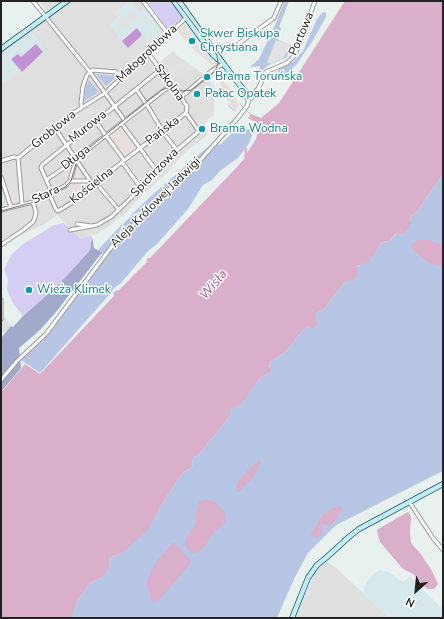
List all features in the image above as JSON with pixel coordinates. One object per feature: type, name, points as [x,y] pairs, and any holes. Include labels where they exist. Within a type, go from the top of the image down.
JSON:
[{"type":"street","points":[[33,1],[90,72],[115,106],[140,148],[156,170]]},
{"type":"street","points":[[1,49],[67,1]]},
{"type":"street","points":[[143,1],[168,34]]},
{"type":"street","points":[[174,1],[213,47],[223,64]]},
{"type":"street","points":[[179,1],[213,54],[249,96]]},
{"type":"street","points":[[213,47],[232,46],[238,44],[274,18],[281,1]]},
{"type":"street","name":"Portowa","points":[[249,96],[258,89],[266,72],[287,63],[295,55],[315,1]]},
{"type":"street","name":"Małogroblowa","points":[[104,92],[188,16]]},
{"type":"street","name":"Szkolna","points":[[148,53],[187,106],[186,113],[198,131]]},
{"type":"street","points":[[180,97],[223,64]]},
{"type":"street","points":[[82,107],[83,86],[87,75],[90,72],[93,70],[116,72],[122,76]]},
{"type":"street","name":"Murowa","points":[[58,211],[51,198],[51,194],[41,168],[42,165],[66,144],[96,122],[160,70]]},
{"type":"street","name":"Długa","points":[[46,180],[76,160],[167,88],[173,87]]},
{"type":"street","points":[[136,89],[176,150]]},
{"type":"street","name":"Groblowa","points":[[1,161],[14,157],[18,158],[82,107],[104,92]]},
{"type":"street","name":"Aleja Królowej Jadwigi","points":[[1,380],[17,361],[46,334],[113,245],[172,187],[185,177],[242,113],[245,109],[249,96]]},
{"type":"street","name":"Pańska","points":[[123,161],[186,113]]},
{"type":"street","points":[[96,122],[141,188]]},
{"type":"street","points":[[55,128],[93,186]]},
{"type":"street","name":"Spichrzowa","points":[[70,230],[101,224],[112,216],[141,188],[176,150],[198,131]]},
{"type":"street","points":[[18,158],[22,204]]},
{"type":"street","name":"Stara","points":[[1,210],[33,202],[65,186],[70,181],[76,160]]},
{"type":"street","name":"Kościelna","points":[[58,211],[73,202],[123,161]]},
{"type":"street","points":[[1,177],[11,207]]},
{"type":"street","points":[[70,181],[90,181]]},
{"type":"street","points":[[96,182],[119,210]]},
{"type":"street","points":[[1,245],[33,222],[36,212],[33,202]]},
{"type":"street","points":[[77,224],[93,226]]},
{"type":"street","points":[[1,300],[1,319]]},
{"type":"street","points":[[292,618],[308,578],[317,565],[359,529],[443,484]]},
{"type":"street","points":[[410,503],[433,538],[443,550]]},
{"type":"shaded area","points":[[39,1],[63,1],[48,11]]},
{"type":"shaded area","points":[[69,1],[140,1],[165,35],[148,51],[159,63],[174,50],[176,55],[204,74],[215,88],[214,114],[204,125],[208,131],[205,137],[181,156],[167,173],[140,197],[126,213],[98,234],[80,238],[57,215],[45,224],[1,244],[1,52]]},
{"type":"shaded area","points":[[131,1],[139,12],[144,8],[165,36],[152,46],[144,35],[127,48],[109,24],[118,18],[114,13]]},
{"type":"shaded area","points":[[147,1],[173,1],[184,16],[168,30]]},
{"type":"shaded area","points":[[284,1],[289,1],[279,27],[281,28],[278,40],[293,46],[286,58],[267,66],[260,73],[259,77],[260,66],[251,66],[259,59],[276,23]]},
{"type":"shaded area","points":[[133,9],[138,17],[124,28],[118,20]]},
{"type":"shaded area","points":[[324,12],[326,13],[326,17],[313,40],[297,64],[279,81],[275,77],[279,69],[293,62],[303,51],[317,19]]},
{"type":"shaded area","name":"Skwer Biskupa Chrystiana","points":[[185,24],[215,64],[213,66],[195,51],[177,31]]},
{"type":"shaded area","points":[[137,28],[142,35],[128,48],[122,41]]},
{"type":"shaded area","points":[[31,31],[47,52],[1,85],[1,53],[14,43],[23,39]]},
{"type":"shaded area","points":[[276,40],[290,45],[283,59],[271,64],[267,62]]},
{"type":"shaded area","points":[[36,44],[43,52],[22,72],[11,59],[18,54],[21,57]]},
{"type":"shaded area","points":[[182,60],[195,69],[189,74],[184,69],[172,80],[166,73]]},
{"type":"shaded area","points":[[96,74],[112,76],[114,74],[116,77],[106,86]]},
{"type":"shaded area","points":[[220,79],[229,87],[239,105],[236,110],[234,110],[230,103],[222,95]]},
{"type":"shaded area","points":[[89,80],[98,91],[96,94],[84,101],[86,86]]},
{"type":"shaded area","points":[[91,106],[95,112],[82,123],[76,115]]},
{"type":"shaded area","points":[[120,121],[124,122],[142,147],[141,150],[124,164],[105,137],[106,133]]},
{"type":"shaded area","points":[[237,125],[243,130],[252,129],[252,136],[248,145],[238,158],[220,171],[212,180],[203,185],[188,209],[157,244],[148,251],[120,284],[114,288],[40,373],[21,360],[43,340],[115,246],[184,180],[198,163],[200,164],[218,144],[220,145],[232,133],[230,131]]},
{"type":"shaded area","points":[[185,127],[192,136],[176,148],[166,135],[175,128],[178,132]]},
{"type":"shaded area","points":[[210,145],[186,174],[145,211],[141,211],[130,216],[151,196]]},
{"type":"shaded area","points":[[77,155],[96,186],[80,199],[76,197],[69,187],[59,168]]},
{"type":"shaded area","points":[[443,174],[443,471],[336,525],[308,553],[294,579],[277,618],[70,618],[78,600],[90,583],[104,576],[110,564],[109,558],[122,553],[159,509],[178,479],[184,472],[192,467],[193,457],[197,456],[227,420],[230,416],[230,410],[241,403],[261,377],[270,373],[269,368],[271,361],[287,350],[303,330],[309,327],[315,320],[315,314],[324,309],[344,283],[351,280],[356,266],[362,265],[376,252],[381,242],[389,241],[411,216],[415,214]]},
{"type":"shaded area","points":[[17,189],[19,191],[20,200],[18,203],[13,204],[8,191]]},
{"type":"shaded area","points":[[141,212],[144,213],[121,236],[120,234],[124,223],[129,218]]},
{"type":"shaded area","points":[[64,223],[80,238],[92,236],[90,250],[59,284],[23,316],[12,302],[7,289],[8,279],[4,270],[11,255],[23,244],[54,225]]},
{"type":"shaded area","points":[[123,223],[118,236],[120,236],[105,254],[98,250]]},
{"type":"shaded area","points":[[92,236],[94,248],[103,253],[56,312],[40,330],[19,348],[21,368],[1,392],[1,338],[11,326],[13,327],[23,316],[59,284],[90,250]]},
{"type":"shaded area","points":[[1,312],[11,326],[7,331],[1,332]]},
{"type":"shaded area","points":[[325,560],[335,567],[390,618],[295,618],[313,578]]},
{"type":"shaded area","points":[[380,570],[389,572],[403,582],[410,577],[443,609],[443,618],[390,618],[363,594],[364,586],[374,573]]},
{"type":"water","name":"Wisła","points":[[345,1],[443,1],[443,174],[415,214],[411,216],[409,220],[411,223],[410,228],[402,234],[395,234],[389,241],[381,242],[376,252],[366,264],[356,266],[358,274],[355,279],[344,283],[324,309],[315,314],[315,320],[318,323],[314,328],[309,327],[303,330],[287,350],[271,361],[269,367],[271,369],[270,373],[261,377],[241,404],[230,410],[230,416],[227,420],[197,456],[193,457],[192,467],[184,472],[178,479],[148,530],[122,553],[109,558],[110,564],[108,570],[104,576],[90,583],[78,600],[71,617],[1,618],[1,393],[25,364],[40,374],[114,296],[113,293],[117,290],[118,291],[147,262],[147,259],[150,258],[244,159],[245,148],[247,148],[247,153],[256,139],[259,124],[248,118],[251,114],[261,118],[279,103]]},
{"type":"water","points":[[418,240],[429,240],[443,245],[443,267],[429,263],[411,248],[413,243]]},
{"type":"water","points":[[259,460],[261,462],[255,475],[239,492],[236,492],[237,483]]},
{"type":"water","points":[[205,499],[215,502],[225,512],[225,523],[214,532],[205,546],[198,552],[193,553],[188,550],[185,545],[187,536],[195,526],[197,509],[200,501]]},
{"type":"water","points":[[342,506],[342,508],[340,514],[330,526],[322,524],[322,535],[312,537],[311,533],[323,515],[332,508]]},
{"type":"water","points":[[408,512],[411,516],[411,543],[432,571],[438,584],[434,589],[427,589],[413,574],[403,569],[380,542],[377,531],[378,529]]},
{"type":"water","points":[[174,542],[191,561],[162,597],[152,603],[147,581],[156,562]]},
{"type":"waterway","points":[[228,104],[236,111]]},
{"type":"waterway","points":[[241,105],[251,115]]},
{"type":"tram line","points":[[1,211],[38,201],[65,187],[71,181],[77,160],[81,154],[162,90],[170,87],[183,91],[191,90],[215,71],[218,64],[217,55],[176,1]]},
{"type":"place","name":"Skwer Biskupa Chrystiana","points":[[192,41]]},
{"type":"place","name":"Brama Toruńska","points":[[207,77]]},
{"type":"place","name":"Pałac Opatek","points":[[197,94]]},
{"type":"place","name":"Brama Wodna","points":[[202,129]]},
{"type":"place","name":"Wieża Klimek","points":[[29,290]]}]
